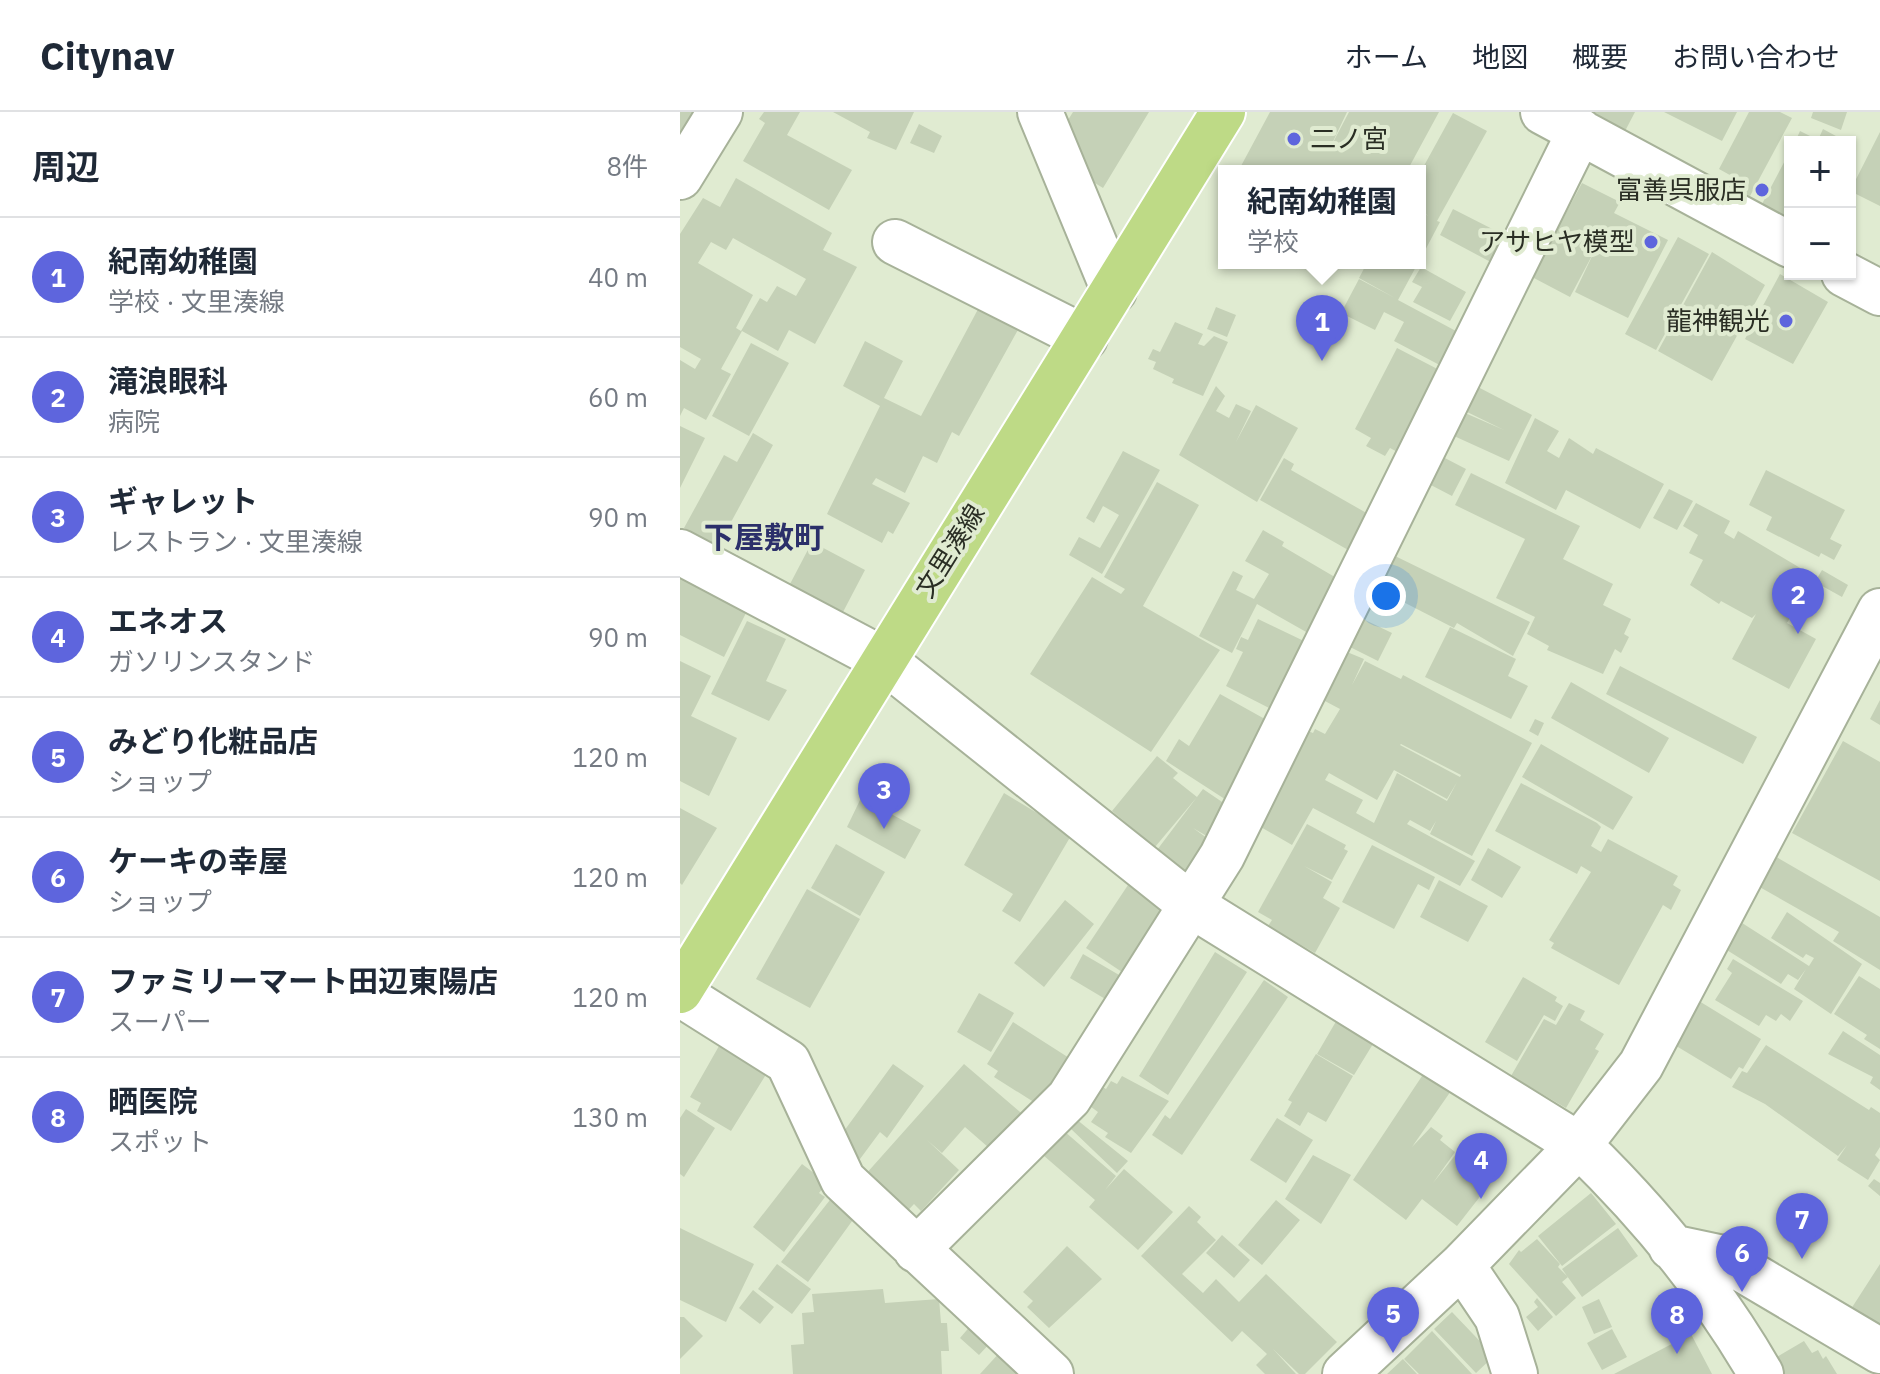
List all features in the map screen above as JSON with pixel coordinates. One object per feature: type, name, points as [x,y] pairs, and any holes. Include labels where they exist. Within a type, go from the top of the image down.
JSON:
[{"type":"main road","name":"文里湊線","points":[[680,992],[882,659],[1085,338],[1223,112]]},
{"type":"street","points":[[680,177],[720,112]]},
{"type":"street","points":[[1040,112],[1114,291]]},
{"type":"street","points":[[916,1250],[1069,1098],[1222,856],[1562,122],[1784,242]]},
{"type":"street","points":[[895,242],[1085,338]]},
{"type":"street","points":[[1855,280],[1880,293]]},
{"type":"street","points":[[680,552],[882,659],[1191,905],[1579,1145],[1618,1183],[1705,1285],[1761,1374]]},
{"type":"street","points":[[1345,1374],[1462,1265],[1579,1145],[1641,1065],[1880,611]]},
{"type":"street","points":[[680,992],[788,1062],[843,1180],[1051,1374]]},
{"type":"street","points":[[1671,1247],[1723,1258],[1880,1351]]},
{"type":"street","points":[[1462,1265],[1497,1317],[1515,1374]]},
{"type":"building","points":[[680,112],[695,112],[680,140]]},
{"type":"building","points":[[764,112],[800,112],[787,135],[852,170],[829,210],[743,161],[765,123],[759,119]]},
{"type":"building","points":[[833,112],[914,112],[896,150],[867,138],[870,132]]},
{"type":"building","points":[[1073,112],[1149,112],[1103,188],[1082,175],[1063,128]]},
{"type":"building","points":[[1270,112],[1347,112],[1329,150],[1349,112],[1439,112],[1410,165],[1242,165]]},
{"type":"building","points":[[1583,112],[1635,112],[1624,133]]},
{"type":"building","points":[[1664,112],[1737,112],[1722,141]]},
{"type":"building","points":[[1749,112],[1780,112],[1792,118],[1750,196],[1733,187],[1737,179],[1719,169]]},
{"type":"building","points":[[1813,112],[1847,112],[1841,130],[1811,118]]},
{"type":"building","points":[[1453,113],[1487,131],[1437,221],[1440,222],[1426,249],[1426,215],[1429,216],[1426,214],[1424,165]]},
{"type":"building","points":[[919,124],[942,136],[934,153],[910,143]]},
{"type":"building","points":[[1823,129],[1836,136],[1820,136]]},
{"type":"building","points":[[1880,132],[1880,206],[1856,194],[1856,179]]},
{"type":"building","points":[[1784,162],[1784,215],[1762,204]]},
{"type":"building","points":[[736,178],[832,233],[823,250],[857,267],[815,344],[789,330],[778,351],[742,331],[721,369],[731,374],[706,420],[684,408],[680,416],[680,360],[695,369],[701,359],[680,347],[680,234],[703,198],[720,207]],"holes":[[[733,238],[806,279],[796,296],[777,286],[767,302],[760,298],[741,331],[736,328],[753,295],[698,263],[711,242],[726,250]]]},
{"type":"building","points":[[1582,183],[1620,202],[1614,213],[1668,240],[1628,318],[1575,292],[1595,250],[1570,297],[1532,277]]},
{"type":"building","points":[[1453,209],[1514,240],[1500,267],[1440,235]]},
{"type":"building","points":[[1678,237],[1709,254],[1656,350],[1625,334]]},
{"type":"building","points":[[1712,252],[1765,285],[1712,381],[1658,351]]},
{"type":"building","points":[[1364,269],[1415,269],[1398,300],[1469,338],[1451,371],[1394,341],[1404,322],[1384,312],[1375,330],[1341,313],[1359,279],[1395,298],[1359,278]]},
{"type":"building","points":[[1420,269],[1425,269],[1466,292],[1450,321],[1413,302],[1422,287],[1412,282]]},
{"type":"building","name":"龍神観光","points":[[1780,274],[1784,280],[1790,280],[1828,302],[1793,364],[1745,339]]},
{"type":"building","points":[[984,298],[1024,319],[959,436],[952,432],[937,463],[923,456],[905,493],[876,478],[872,484],[910,503],[893,534],[888,531],[882,543],[827,514],[880,406],[843,386],[865,341],[903,361],[884,398],[921,416]]},
{"type":"building","points":[[1216,307],[1236,315],[1227,337],[1207,329]]},
{"type":"building","points":[[1175,322],[1203,334],[1198,344],[1204,346],[1214,336],[1228,342],[1203,396],[1172,383],[1174,379],[1153,369],[1156,362],[1148,359],[1153,349],[1160,352]]},
{"type":"building","points":[[751,343],[789,363],[749,436],[712,416]]},
{"type":"building","points":[[1397,348],[1447,374],[1405,456],[1390,448],[1385,456],[1366,446],[1371,438],[1355,429]]},
{"type":"building","points":[[1216,386],[1225,396],[1216,411],[1229,418],[1236,404],[1251,411],[1236,442],[1256,405],[1298,428],[1257,502],[1179,455]]},
{"type":"building","points":[[1476,386],[1532,415],[1509,461],[1454,436],[1465,413],[1504,430],[1463,410]]},
{"type":"building","points":[[1535,418],[1559,431],[1547,451],[1559,458],[1569,438],[1593,454],[1596,448],[1664,484],[1640,529],[1566,490],[1556,510],[1505,483]]},
{"type":"building","points":[[680,426],[705,438],[680,488]]},
{"type":"building","points":[[753,433],[773,445],[718,546],[684,528],[724,455],[737,462]]},
{"type":"building","points":[[1123,451],[1160,470],[1102,574],[1069,555],[1079,537],[1100,548],[1119,515],[1103,506],[1094,523],[1086,518]]},
{"type":"building","points":[[1441,456],[1466,469],[1452,496],[1427,483]]},
{"type":"building","points":[[1284,458],[1294,464],[1291,470],[1370,515],[1350,551],[1260,500]]},
{"type":"building","points":[[1766,470],[1845,510],[1830,539],[1842,545],[1834,560],[1821,553],[1819,557],[1766,530],[1772,517],[1749,505]]},
{"type":"building","points":[[1471,473],[1580,526],[1563,559],[1613,584],[1603,605],[1631,619],[1624,634],[1629,637],[1621,653],[1615,649],[1603,674],[1547,650],[1549,646],[1527,634],[1535,617],[1496,598],[1525,539],[1455,505]]},
{"type":"building","points":[[1157,482],[1199,505],[1143,606],[1220,650],[1151,752],[1030,674],[1092,577],[1121,594],[1125,589],[1104,577]]},
{"type":"building","points":[[1669,489],[1693,501],[1677,530],[1653,518]]},
{"type":"building","points":[[1696,503],[1730,521],[1724,533],[1734,539],[1738,531],[1812,575],[1799,599],[1803,602],[1794,620],[1790,618],[1787,623],[1816,639],[1789,689],[1732,659],[1756,614],[1752,618],[1721,601],[1719,604],[1690,585],[1703,560],[1689,553],[1698,535],[1683,526]]},
{"type":"building","points":[[1263,530],[1284,542],[1282,546],[1345,583],[1315,637],[1257,604],[1232,653],[1199,636],[1233,571],[1243,576],[1236,590],[1254,599],[1269,574],[1245,561]]},
{"type":"building","points":[[812,542],[865,570],[843,612],[790,584]]},
{"type":"building","points":[[1393,555],[1530,622],[1513,656],[1457,623],[1454,628],[1376,588]]},
{"type":"building","points":[[1822,570],[1848,585],[1842,597],[1815,582]]},
{"type":"building","points":[[680,573],[748,609],[724,657],[680,635]]},
{"type":"building","points":[[1258,619],[1306,642],[1281,714],[1226,686],[1243,652],[1236,649],[1241,637],[1248,640]]},
{"type":"building","points":[[1363,619],[1392,633],[1378,661],[1350,647]]},
{"type":"building","points":[[747,621],[786,639],[766,681],[787,690],[769,721],[711,694]]},
{"type":"building","points":[[1450,627],[1516,659],[1508,676],[1528,686],[1511,719],[1425,677]]},
{"type":"building","points":[[1347,652],[1364,659],[1352,685],[1365,661],[1401,679],[1403,675],[1532,743],[1472,856],[1430,834],[1436,821],[1430,831],[1410,820],[1407,824],[1475,861],[1460,886],[1313,808],[1292,845],[1259,826],[1308,731],[1313,733],[1315,729],[1325,734],[1340,709],[1323,700]],"holes":[[[1400,745],[1461,775],[1460,777]],[[1394,770],[1447,799],[1457,782],[1447,801],[1397,773],[1374,823],[1356,813],[1363,800],[1325,780],[1329,773],[1377,800]]]},
{"type":"building","points":[[680,661],[711,676],[691,716],[737,738],[709,796],[680,781]]},
{"type":"building","points":[[1620,666],[1757,737],[1743,764],[1606,694]]},
{"type":"building","points":[[1571,682],[1669,738],[1649,773],[1551,718]]},
{"type":"building","points":[[1220,694],[1279,727],[1234,805],[1166,761],[1179,739],[1189,746]]},
{"type":"building","points":[[1880,700],[1880,725],[1870,719]]},
{"type":"building","points":[[1535,719],[1544,723],[1538,736],[1529,731]]},
{"type":"building","points":[[1843,741],[1880,762],[1880,881],[1792,833]]},
{"type":"building","points":[[1541,744],[1633,797],[1613,830],[1522,777]]},
{"type":"building","points":[[1157,756],[1178,773],[1173,778],[1197,797],[1155,847],[1112,811]]},
{"type":"building","points":[[1521,783],[1597,823],[1601,827],[1591,846],[1601,852],[1608,839],[1678,876],[1673,885],[1681,890],[1671,910],[1663,905],[1619,985],[1551,948],[1554,943],[1549,940],[1591,872],[1581,866],[1577,874],[1495,831]]},
{"type":"building","points":[[1203,789],[1231,808],[1210,838],[1193,828],[1214,843],[1191,875],[1157,850]]},
{"type":"building","points":[[1004,793],[1072,834],[1020,922],[1002,911],[1013,894],[964,865]]},
{"type":"building","points":[[861,798],[921,830],[905,859],[847,827]]},
{"type":"building","points":[[680,808],[717,828],[682,885],[680,883]]},
{"type":"building","points":[[1307,824],[1346,845],[1344,849],[1348,851],[1332,880],[1304,866],[1332,882],[1323,898],[1340,908],[1315,953],[1268,926],[1272,920],[1258,912]]},
{"type":"building","points":[[836,844],[885,872],[860,916],[811,888]]},
{"type":"building","points":[[1372,845],[1435,877],[1429,890],[1418,884],[1394,929],[1342,902]]},
{"type":"building","points":[[1488,848],[1521,867],[1502,898],[1471,880]]},
{"type":"building","points":[[1773,855],[1880,917],[1880,970],[1833,941],[1839,932],[1756,885]]},
{"type":"building","points":[[1439,880],[1488,906],[1468,942],[1420,917]]},
{"type":"building","points":[[1128,885],[1170,912],[1128,976],[1086,948]]},
{"type":"building","points":[[807,889],[860,919],[810,1008],[756,979]]},
{"type":"building","points":[[1065,900],[1094,924],[1044,987],[1014,963]]},
{"type":"building","points":[[1787,912],[1862,964],[1831,1014],[1794,989],[1806,969],[1798,980],[1788,974],[1781,984],[1722,947],[1739,921],[1809,966],[1814,958],[1806,954],[1803,958],[1771,938]]},
{"type":"building","points":[[1215,952],[1247,972],[1168,1095],[1139,1076]]},
{"type":"building","points":[[1083,954],[1126,979],[1112,1003],[1070,978]]},
{"type":"building","points":[[1733,959],[1803,1001],[1790,1021],[1781,1014],[1776,1021],[1766,1015],[1759,1026],[1715,1000],[1732,973],[1727,969]]},
{"type":"building","points":[[1859,976],[1880,989],[1880,1049],[1864,1039],[1867,1035],[1834,1014]]},
{"type":"building","points":[[1523,977],[1557,997],[1555,1001],[1563,1006],[1555,1021],[1544,1015],[1517,1061],[1485,1042]]},
{"type":"building","points":[[1264,980],[1288,997],[1182,1155],[1152,1135],[1165,1115],[1170,1119]]},
{"type":"building","points":[[979,993],[1014,1013],[991,1052],[957,1032]]},
{"type":"building","points":[[1699,1001],[1761,1039],[1743,1069],[1739,1067],[1731,1079],[1673,1044]]},
{"type":"building","points":[[1569,1003],[1585,1011],[1580,1020],[1604,1034],[1595,1049],[1599,1051],[1566,1108],[1511,1076],[1544,1019],[1556,1025]]},
{"type":"building","points":[[1338,1018],[1376,1039],[1354,1075],[1317,1054]]},
{"type":"building","points":[[1013,1022],[1077,1063],[1040,1106],[994,1077],[998,1071],[987,1064]]},
{"type":"building","points":[[1843,1031],[1880,1055],[1880,1090],[1870,1083],[1873,1077],[1828,1054]]},
{"type":"building","points":[[723,1039],[770,1068],[731,1131],[697,1111],[701,1103],[690,1097]]},
{"type":"building","points":[[1766,1045],[1869,1110],[1871,1107],[1880,1113],[1880,1147],[1875,1155],[1880,1160],[1868,1180],[1837,1160],[1847,1145],[1838,1156],[1765,1104],[1732,1087],[1742,1071],[1747,1073]]},
{"type":"building","points":[[1316,1054],[1353,1076],[1326,1122],[1308,1112],[1300,1126],[1284,1116],[1292,1102],[1288,1100]]},
{"type":"building","points":[[893,1064],[924,1086],[887,1138],[880,1132],[860,1159],[836,1142]]},
{"type":"building","points":[[964,1064],[1027,1118],[996,1154],[965,1127],[942,1153],[927,1140],[959,1170],[921,1211],[914,1204],[899,1220],[865,1175]]},
{"type":"building","points":[[1426,1070],[1453,1088],[1412,1147],[1431,1127],[1443,1136],[1440,1140],[1455,1152],[1433,1183],[1457,1153],[1493,1180],[1457,1226],[1422,1199],[1406,1220],[1353,1180]]},
{"type":"building","points":[[1122,1076],[1169,1101],[1131,1153],[1105,1137],[1108,1133],[1091,1122],[1098,1112],[1083,1101],[1095,1082],[1106,1089],[1111,1081],[1117,1084]]},
{"type":"building","points":[[686,1109],[715,1128],[684,1177],[680,1174],[680,1118]]},
{"type":"building","points":[[1277,1118],[1313,1140],[1286,1183],[1250,1160]]},
{"type":"building","points":[[1076,1119],[1128,1161],[1117,1173],[1069,1127]]},
{"type":"building","points":[[1064,1131],[1116,1176],[1105,1190],[1124,1169],[1173,1212],[1138,1250],[1089,1207],[1095,1200],[1043,1155]]},
{"type":"building","points":[[1313,1155],[1351,1175],[1321,1224],[1285,1199]]},
{"type":"building","points":[[802,1164],[827,1183],[819,1193],[825,1197],[784,1252],[753,1227]]},
{"type":"building","points":[[1874,1179],[1880,1183],[1880,1196],[1868,1186]]},
{"type":"building","points":[[837,1191],[855,1217],[808,1282],[781,1262]]},
{"type":"building","points":[[1591,1193],[1616,1224],[1562,1266],[1538,1236]]},
{"type":"building","points":[[1276,1200],[1300,1220],[1262,1265],[1238,1245]]},
{"type":"building","points":[[1189,1206],[1201,1217],[1197,1222],[1216,1240],[1182,1274],[1203,1293],[1216,1279],[1239,1302],[1266,1274],[1337,1342],[1305,1374],[1299,1374],[1273,1349],[1296,1374],[1265,1374],[1256,1365],[1267,1354],[1242,1331],[1232,1342],[1141,1256]]},
{"type":"building","points":[[680,1228],[754,1264],[726,1322],[680,1300]]},
{"type":"building","points":[[1618,1228],[1638,1256],[1582,1297],[1562,1269]]},
{"type":"building","points":[[1222,1235],[1250,1260],[1234,1278],[1206,1253]]},
{"type":"building","points":[[1537,1239],[1560,1264],[1558,1267],[1568,1277],[1562,1282],[1576,1298],[1556,1316],[1509,1264],[1519,1250],[1521,1252]]},
{"type":"building","points":[[1067,1246],[1102,1279],[1049,1328],[1027,1307],[1033,1301],[1023,1292]]},
{"type":"building","points":[[777,1264],[811,1289],[792,1314],[758,1289]]},
{"type":"building","points":[[1880,1264],[1880,1327],[1851,1309]]},
{"type":"building","points":[[883,1289],[885,1303],[939,1299],[941,1323],[947,1323],[949,1351],[941,1351],[942,1374],[793,1374],[791,1345],[804,1344],[802,1313],[814,1312],[812,1294]]},
{"type":"building","points":[[753,1290],[774,1307],[760,1324],[739,1308]]},
{"type":"building","points":[[1537,1298],[1553,1317],[1538,1331],[1526,1317],[1538,1307],[1534,1302]]},
{"type":"building","points":[[1599,1299],[1612,1327],[1594,1334],[1582,1307]]},
{"type":"building","points":[[1452,1312],[1494,1356],[1476,1373],[1434,1329]]},
{"type":"building","points":[[680,1317],[684,1317],[703,1336],[680,1359]]},
{"type":"building","points":[[972,1324],[992,1341],[979,1355],[960,1338]]},
{"type":"building","points":[[1612,1329],[1627,1357],[1602,1370],[1587,1343]]},
{"type":"building","points":[[1432,1331],[1472,1374],[1419,1374],[1404,1359]]},
{"type":"building","points":[[1691,1334],[1712,1374],[1614,1374]]},
{"type":"building","points":[[1804,1341],[1812,1353],[1818,1350],[1823,1359],[1826,1356],[1837,1374],[1771,1374],[1765,1364]]},
{"type":"building","points":[[1001,1351],[1026,1374],[980,1374]]},
{"type":"building","points":[[1403,1359],[1417,1374],[1387,1374]]},
{"type":"place","name":"二ノ宮","points":[[1294,139]]},
{"type":"place","name":"富善呉服店","points":[[1762,190]]},
{"type":"place","name":"アサヒヤ模型","points":[[1651,242]]},
{"type":"place","name":"龍神観光","points":[[1786,321]]},
{"type":"place","name":"紀南幼稚園","points":[[1322,361]]},
{"type":"place","name":"滝浪眼科","points":[[1798,634]]},
{"type":"place","name":"ギャレット","points":[[884,829]]},
{"type":"place","name":"エネオス","points":[[1481,1199]]},
{"type":"place","name":"ファミリーマート田辺東陽店","points":[[1802,1259]]},
{"type":"place","name":"ケーキの幸屋","points":[[1742,1292]]},
{"type":"place","name":"みどり化粧品店","points":[[1393,1353]]},
{"type":"place","name":"晒医院","points":[[1677,1354]]},
{"type":"district","name":"下屋敷町","points":[[764,538]]}]
